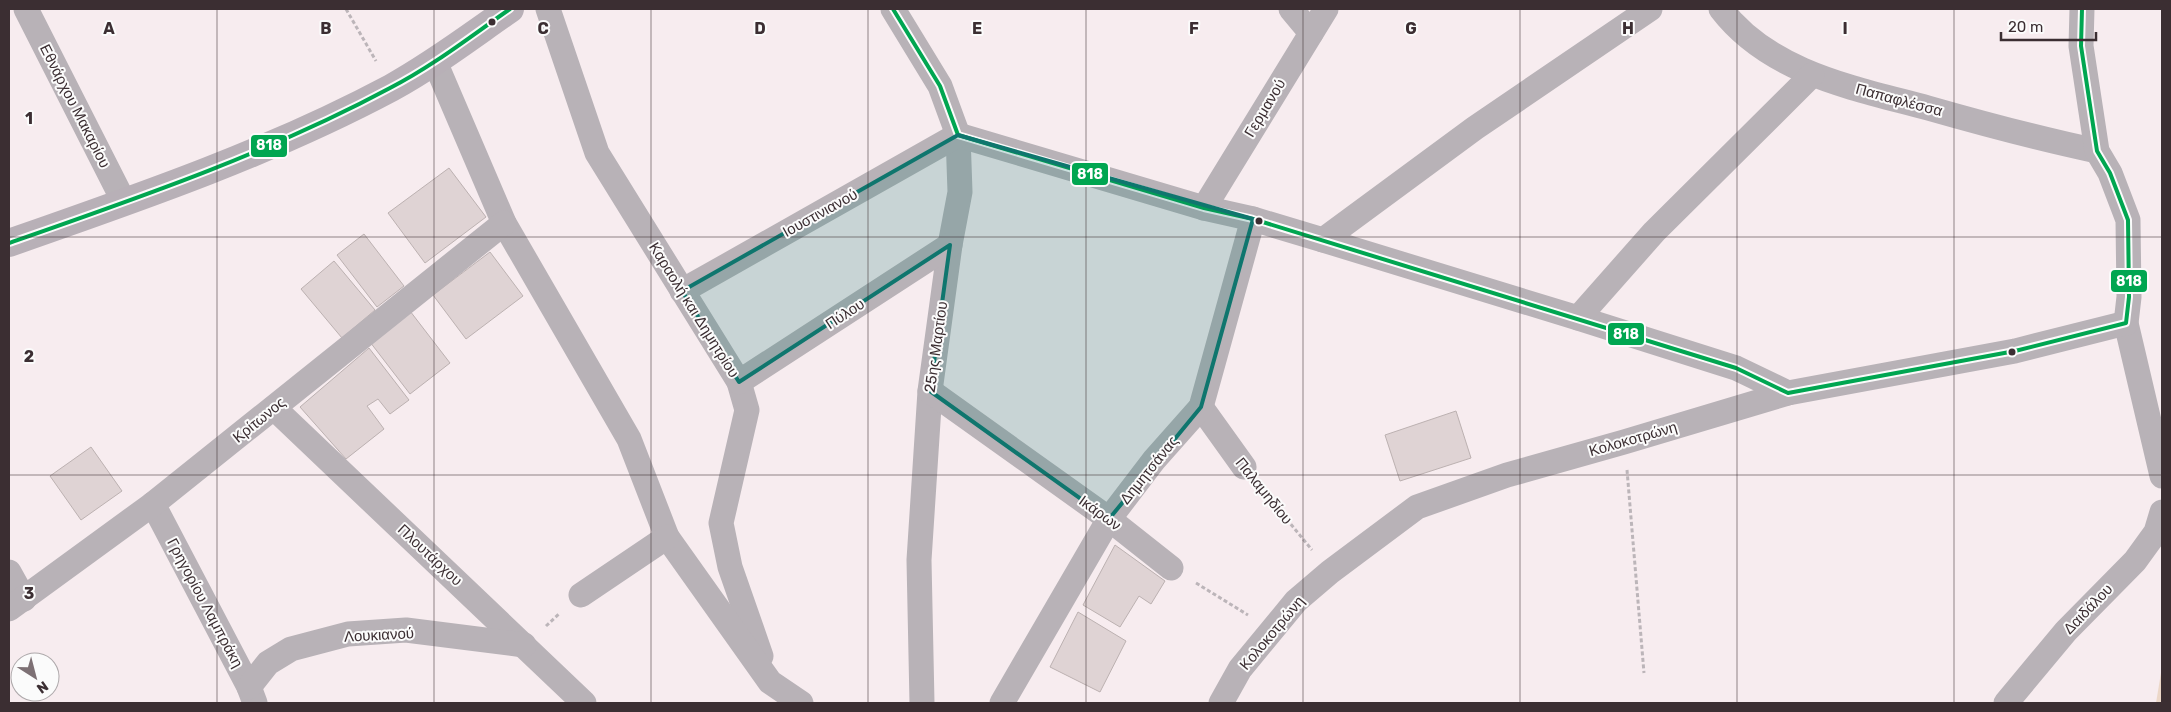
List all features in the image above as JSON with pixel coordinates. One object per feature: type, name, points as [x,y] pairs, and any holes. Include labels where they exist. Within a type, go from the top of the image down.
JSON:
[{"type":"street","name":"Εθνάρχου Μακαρίου","points":[[26,9],[124,202]]},
{"type":"street","points":[[9,242],[124,202],[232,161],[391,88],[435,62],[510,9]]},
{"type":"street","name":"Καραολή και Δημητρίου","points":[[548,9],[597,153],[739,382],[747,410],[721,523],[730,567],[770,682]]},
{"type":"street","name":"25ης Μαρτίου","points":[[893,9],[940,86],[958,135],[960,192],[950,245],[930,391],[919,560],[922,703]]},
{"type":"street","points":[[1291,9],[1311,33]]},
{"type":"street","name":"Γερμανού","points":[[1204,208],[1326,9]]},
{"type":"street","points":[[1323,240],[1474,128],[1650,9]]},
{"type":"street","name":"Παπαφλέσσα","points":[[1721,9],[1733,24],[1768,52],[1812,75],[2034,137],[2097,151]]},
{"type":"street","points":[[2082,9],[2081,46],[2097,151],[2110,173],[2128,220],[2129,297],[2126,323],[2162,476]]},
{"type":"street","points":[[435,62],[504,223],[629,439],[667,537],[770,682],[801,703]]},
{"type":"street","points":[[1578,318],[1654,232],[1812,75]]},
{"type":"street","points":[[958,135],[1204,208],[1253,219],[1578,318],[1736,368],[1788,393]]},
{"type":"street","name":"Ιουστινιανού","points":[[682,291],[958,135]]},
{"type":"street","name":"Δημητσάνας","points":[[1002,703],[1109,519],[1154,460],[1201,407],[1253,219]]},
{"type":"street","name":"Κρίτωνος","points":[[16,604],[153,504],[504,223]]},
{"type":"street","name":"Πύλου","points":[[739,382],[950,245]]},
{"type":"street","name":"Κολοκοτρώνη","points":[[1221,703],[1240,669],[1296,601],[1330,572],[1417,508],[1507,475],[1788,393],[2015,351],[2126,323]]},
{"type":"street","name":"Ικάρων","points":[[930,391],[1109,519],[1171,568]]},
{"type":"street","name":"Παλαμηδίου","points":[[1201,407],[1244,467]]},
{"type":"street","name":"Πλουτάρχου","points":[[274,408],[524,644],[581,702]]},
{"type":"street","name":"Γρηγορίου Λαμπράκη","points":[[153,504],[252,695]]},
{"type":"street","name":"Δαιδάλου","points":[[2006,703],[2066,631],[2135,561],[2156,532],[2162,512]]},
{"type":"street","points":[[582,595],[667,537]]},
{"type":"street","points":[[9,572],[16,604]]},
{"type":"street","name":"Λουκιανού","points":[[252,695],[268,663],[291,649],[348,634],[406,630],[524,644]]},
{"type":"path","points":[[346,9],[391,88]]},
{"type":"path","points":[[1624,442],[1644,673]]},
{"type":"path","name":"Παλαμηδίου","points":[[1244,467],[1330,572]]},
{"type":"path","points":[[1171,568],[1272,630]]},
{"type":"path","points":[[524,644],[582,595]]},
{"type":"highlighted area","points":[[958,135],[1253,219],[1201,407],[1109,519],[930,391],[950,245],[739,382],[682,291]]},
{"type":"shaded area","points":[[2162,667],[2162,703],[2156,703]]},
{"type":"building","points":[[449,168],[486,217],[425,263],[388,213]]},
{"type":"building","points":[[364,234],[404,286],[377,307],[337,255]]},
{"type":"building","points":[[490,252],[523,296],[466,339],[433,295]]},
{"type":"building","points":[[334,261],[375,310],[342,338],[301,289]]},
{"type":"building","points":[[410,311],[450,363],[410,394],[370,342]]},
{"type":"building","points":[[369,348],[409,400],[390,414],[378,399],[367,406],[384,429],[346,459],[300,407]]},
{"type":"building","points":[[1456,411],[1471,458],[1400,481],[1385,435]]},
{"type":"building","points":[[91,447],[122,491],[81,520],[50,476]]},
{"type":"building","points":[[1115,545],[1165,581],[1151,604],[1139,596],[1120,627],[1083,605]]},
{"type":"building","points":[[1078,612],[1126,641],[1100,692],[1050,667]]},
{"type":"transit line","name":"818","points":[[9,243],[202,173],[298,133],[406,79],[452,50],[510,9]]},
{"type":"transit line","name":"818","points":[[893,9],[940,86],[958,135],[1204,208],[1253,219],[1736,368],[1788,393],[2015,351],[2126,323],[2129,297],[2128,220],[2110,173],[2097,151],[2081,46],[2082,9]]}]
